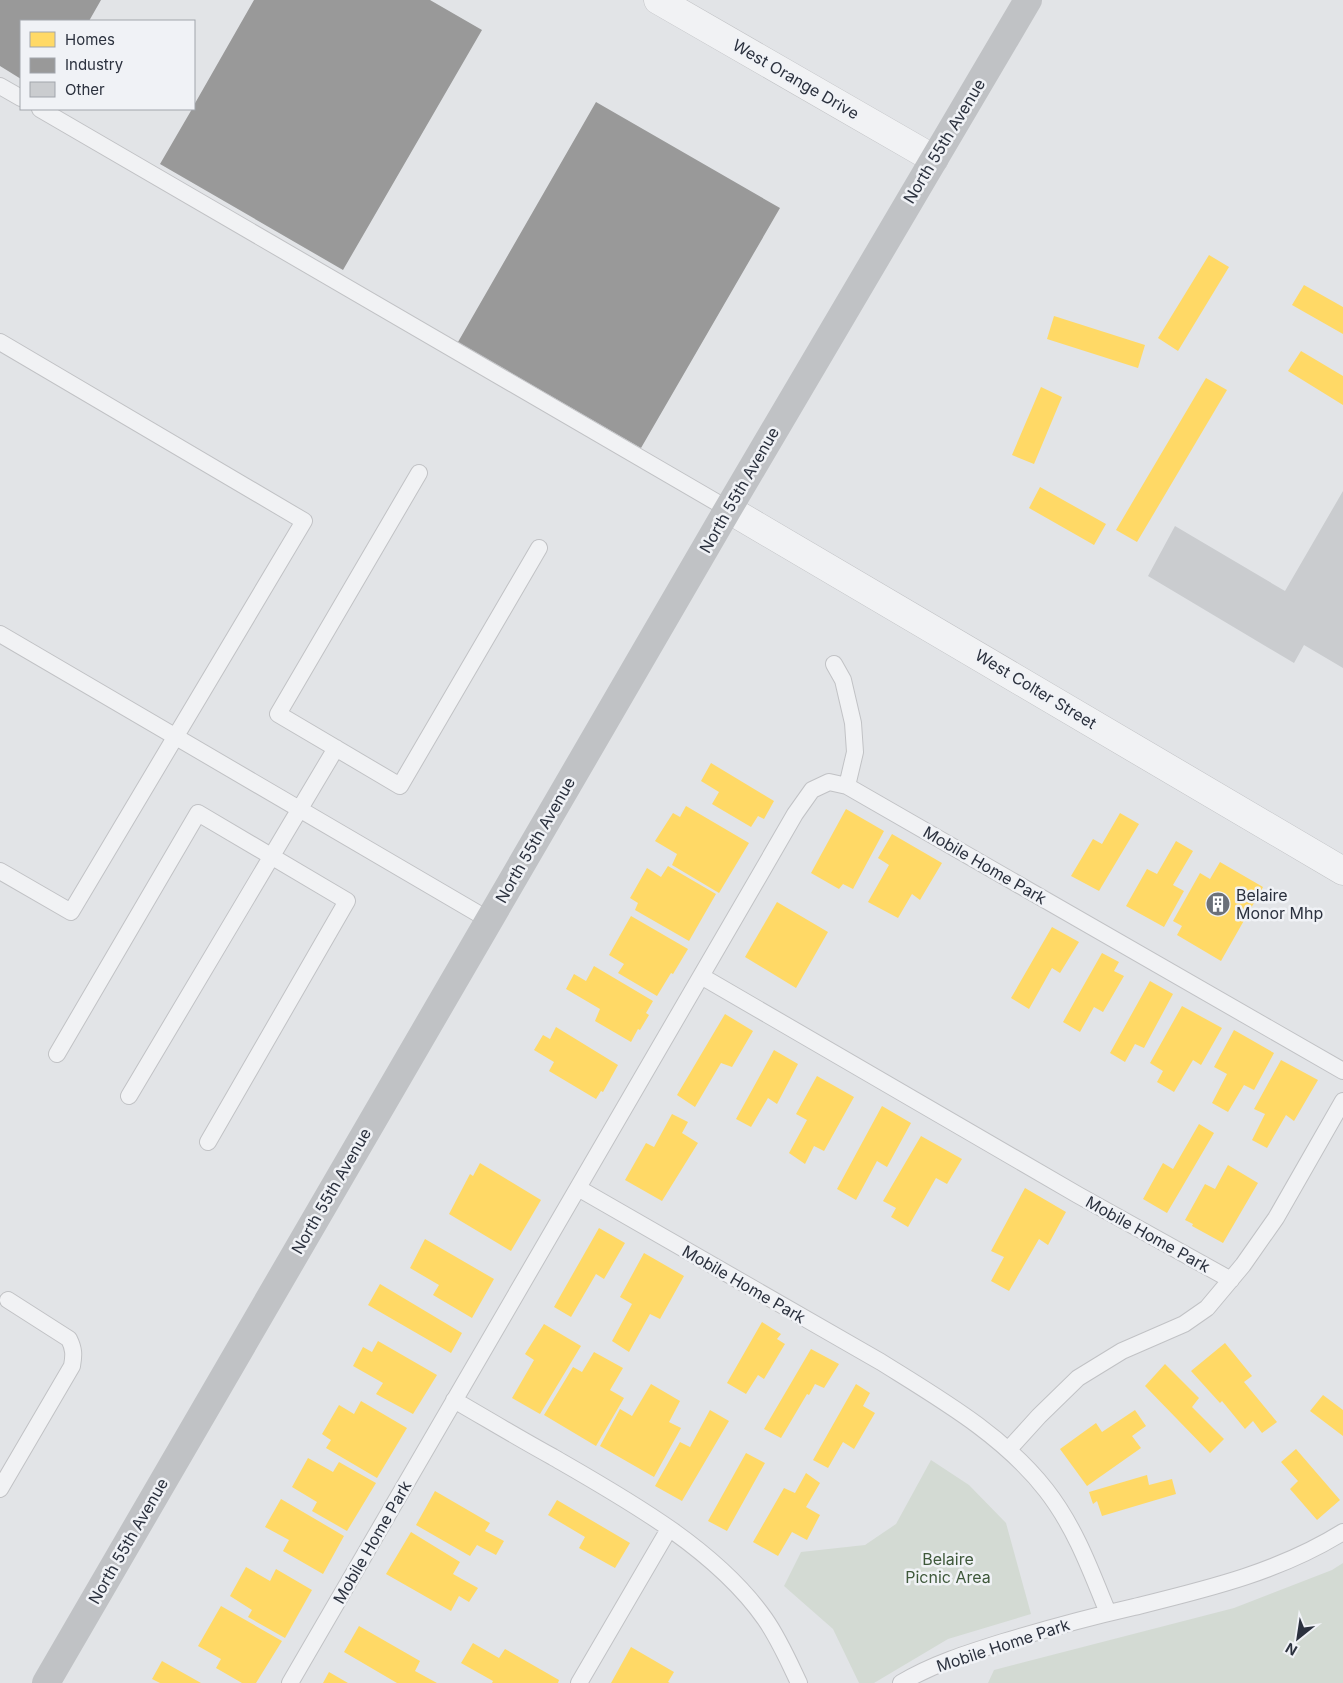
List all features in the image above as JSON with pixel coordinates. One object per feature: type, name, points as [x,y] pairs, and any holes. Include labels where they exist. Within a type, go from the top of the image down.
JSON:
[{"type":"street","name":"West Orange Drive","points":[[658,0],[934,159]]},
{"type":"street","name":"North 55th Avenue","points":[[46,1683],[728,508],[1028,0]]},
{"type":"street","name":"West Colter Street","points":[[728,508],[1343,871]]},
{"type":"lane","points":[[0,86],[20,97]]},
{"type":"lane","points":[[42,110],[728,508]]},
{"type":"lane","points":[[0,342],[304,521],[71,912],[0,871]]},
{"type":"lane","points":[[419,472],[278,714],[400,786],[539,548]]},
{"type":"lane","points":[[0,634],[489,920]]},
{"type":"lane","points":[[834,664],[843,680],[853,723],[855,752],[847,786]]},
{"type":"lane","points":[[129,1096],[336,748]]},
{"type":"lane","name":"Mobile Home Park","points":[[290,1683],[795,814],[812,790],[829,782],[847,786],[1343,1071]]},
{"type":"lane","points":[[57,1054],[198,813],[347,901],[208,1142]]},
{"type":"lane","name":"Mobile Home Park","points":[[701,976],[1078,1195],[1231,1280]]},
{"type":"lane","name":"Mobile Home Park","points":[[1009,1449],[1078,1378],[1122,1351],[1184,1324],[1206,1308],[1231,1280],[1276,1218],[1343,1101]]},
{"type":"lane","name":"Mobile Home Park","points":[[578,1188],[881,1362],[928,1391],[1009,1449],[1047,1491],[1072,1531],[1084,1553],[1108,1613]]},
{"type":"lane","points":[[0,1488],[72,1366],[74,1357],[74,1348],[69,1339],[3,1303]]},
{"type":"lane","points":[[454,1400],[609,1489],[694,1546],[738,1586],[765,1619],[786,1654],[799,1683]]},
{"type":"lane","points":[[579,1683],[669,1529]]},
{"type":"lane","name":"Mobile Home Park","points":[[901,1683],[958,1656],[1049,1628],[1222,1585],[1277,1566],[1343,1532]]},
{"type":"green space","name":"Belaire Picnic Area","points":[[931,1460],[969,1485],[1006,1523],[1031,1614],[948,1639],[874,1683],[859,1683],[833,1629],[784,1586],[801,1552],[865,1545],[896,1524]]},
{"type":"green space","points":[[1343,1563],[1343,1683],[988,1683],[994,1670],[1234,1608],[1332,1570]]},
{"type":"building: Homes","points":[[1209,255],[1229,267],[1178,351],[1158,338]]},
{"type":"building: Homes","points":[[1304,285],[1343,307],[1343,334],[1292,305]]},
{"type":"building: Homes","points":[[1054,316],[1145,345],[1138,368],[1047,339]]},
{"type":"building: Homes","points":[[1301,351],[1343,376],[1343,405],[1288,371]]},
{"type":"building: Homes","points":[[1206,378],[1227,390],[1137,542],[1116,530]]},
{"type":"building: Homes","points":[[1041,387],[1062,397],[1034,464],[1012,455]]},
{"type":"building: Homes","points":[[1040,487],[1106,524],[1094,545],[1029,508]]},
{"type":"building: Homes","points":[[711,763],[774,801],[764,819],[758,816],[751,827],[712,804],[719,792],[701,781]]},
{"type":"building: Homes","points":[[686,806],[749,843],[719,893],[672,865],[677,854],[655,841],[673,813],[680,817]]},
{"type":"building: Homes","points":[[846,809],[884,831],[853,889],[843,884],[839,889],[811,873]]},
{"type":"building: Homes","points":[[1120,813],[1139,824],[1099,891],[1071,876],[1093,839],[1102,844]]},
{"type":"building: Homes","points":[[892,834],[942,863],[920,900],[912,894],[898,918],[868,902],[889,865],[878,858]]},
{"type":"building: Homes","points":[[1176,841],[1193,851],[1173,885],[1184,891],[1164,927],[1126,906],[1147,869],[1157,874]]},
{"type":"building: Homes","name":"Belaire Monor Mhp","points":[[1220,862],[1263,887],[1221,961],[1177,935],[1182,926],[1173,921],[1200,873],[1210,879]]},
{"type":"building: Homes","points":[[668,866],[716,894],[689,941],[635,910],[638,903],[630,898],[647,868],[661,877]]},
{"type":"building: Homes","points":[[777,902],[828,932],[796,988],[745,957]]},
{"type":"building: Homes","points":[[631,916],[688,949],[657,996],[618,973],[624,964],[609,955]]},
{"type":"building: Homes","points":[[1052,927],[1079,942],[1060,973],[1052,968],[1029,1009],[1011,998]]},
{"type":"building: Homes","points":[[1102,953],[1119,962],[1114,971],[1124,976],[1103,1012],[1094,1007],[1080,1032],[1063,1022]]},
{"type":"building: Homes","points":[[594,966],[653,1001],[646,1013],[649,1015],[631,1042],[595,1021],[600,1009],[566,989],[574,974],[586,981]]},
{"type":"building: Homes","points":[[1150,981],[1173,994],[1144,1048],[1135,1044],[1125,1062],[1110,1053]]},
{"type":"building: Homes","points":[[1182,1006],[1222,1028],[1201,1065],[1193,1060],[1174,1092],[1157,1082],[1163,1071],[1150,1063]]},
{"type":"building: Homes","points":[[725,1014],[753,1031],[732,1067],[721,1063],[695,1107],[677,1095]]},
{"type":"building: Homes","points":[[556,1027],[618,1065],[603,1092],[601,1091],[596,1099],[549,1071],[554,1062],[534,1050],[543,1035],[550,1039]]},
{"type":"building: Homes","points":[[1234,1030],[1274,1053],[1254,1090],[1244,1085],[1228,1112],[1212,1103],[1227,1074],[1214,1067]]},
{"type":"building: Homes","points":[[774,1050],[798,1064],[777,1104],[768,1098],[751,1127],[736,1119]]},
{"type":"building: Homes","points":[[1281,1060],[1318,1080],[1294,1121],[1286,1115],[1267,1148],[1252,1140],[1265,1114],[1254,1109]]},
{"type":"building: Homes","points":[[817,1076],[854,1097],[824,1151],[814,1146],[805,1164],[789,1153],[807,1120],[796,1114]]},
{"type":"building: Homes","points":[[882,1106],[911,1123],[887,1167],[877,1161],[856,1200],[837,1189]]},
{"type":"building: Homes","points":[[672,1114],[688,1122],[682,1133],[698,1143],[662,1201],[625,1180],[646,1143],[654,1147]]},
{"type":"building: Homes","points":[[1199,1124],[1214,1133],[1167,1213],[1143,1199],[1163,1163],[1173,1169]]},
{"type":"building: Homes","points":[[921,1136],[962,1159],[947,1184],[936,1178],[908,1227],[891,1217],[896,1208],[883,1201]]},
{"type":"building: Homes","points":[[480,1163],[541,1200],[511,1251],[449,1214],[470,1174],[473,1176]]},
{"type":"building: Homes","points":[[1228,1165],[1258,1183],[1223,1243],[1192,1226],[1193,1224],[1185,1220],[1205,1184],[1215,1189]]},
{"type":"building: Homes","points":[[1025,1188],[1066,1212],[1048,1245],[1039,1239],[1009,1291],[991,1281],[1004,1257],[991,1251]]},
{"type":"building: Homes","points":[[599,1228],[625,1243],[604,1279],[596,1274],[571,1317],[554,1307]]},
{"type":"building: Homes","points":[[425,1239],[494,1279],[472,1318],[433,1295],[439,1285],[410,1268]]},
{"type":"building: Homes","points":[[644,1253],[684,1276],[660,1319],[650,1314],[629,1352],[612,1341],[632,1304],[620,1297]]},
{"type":"building: Homes","points":[[380,1284],[462,1333],[451,1353],[368,1305]]},
{"type":"building: Homes","points":[[762,1322],[781,1334],[777,1339],[785,1344],[764,1379],[758,1375],[746,1394],[727,1383]]},
{"type":"building: Homes","points":[[544,1324],[581,1346],[540,1414],[512,1398],[534,1360],[525,1354]]},
{"type":"building: Homes","points":[[378,1341],[437,1375],[413,1414],[376,1394],[383,1383],[353,1366],[363,1347],[372,1352]]},
{"type":"building: Homes","points":[[1225,1343],[1252,1376],[1244,1382],[1277,1422],[1262,1433],[1253,1421],[1245,1429],[1222,1401],[1220,1403],[1191,1371]]},
{"type":"building: Homes","points":[[811,1349],[839,1364],[824,1388],[815,1384],[809,1395],[807,1394],[781,1438],[764,1429]]},
{"type":"building: Homes","points":[[594,1352],[623,1368],[610,1390],[624,1398],[596,1446],[544,1415],[573,1367],[582,1372]]},
{"type":"building: Homes","points":[[1165,1364],[1199,1398],[1192,1407],[1224,1439],[1210,1453],[1145,1386]]},
{"type":"building: Homes","points":[[651,1384],[680,1401],[669,1422],[681,1428],[654,1477],[600,1446],[620,1409],[632,1416]]},
{"type":"building: Homes","points":[[856,1384],[870,1393],[863,1406],[875,1413],[854,1449],[843,1442],[828,1468],[813,1460]]},
{"type":"building: Homes","points":[[1323,1395],[1343,1410],[1343,1436],[1310,1411]]},
{"type":"building: Homes","points":[[361,1401],[407,1428],[377,1478],[326,1448],[331,1440],[322,1434],[339,1405],[354,1414]]},
{"type":"building: Homes","points":[[710,1410],[729,1421],[682,1501],[655,1486],[680,1442],[690,1447]]},
{"type":"building: Homes","points":[[1135,1410],[1146,1426],[1132,1436],[1141,1448],[1087,1486],[1060,1449],[1096,1423],[1102,1432]]},
{"type":"building: Homes","points":[[1296,1449],[1340,1500],[1317,1520],[1290,1489],[1298,1481],[1281,1462]]},
{"type":"building: Homes","points":[[746,1453],[765,1463],[727,1531],[708,1521]]},
{"type":"building: Homes","points":[[308,1458],[333,1472],[339,1462],[376,1483],[347,1531],[312,1511],[317,1502],[292,1487]]},
{"type":"building: Homes","points":[[806,1473],[820,1483],[806,1507],[820,1515],[807,1540],[792,1532],[778,1556],[753,1542],[784,1488],[795,1493]]},
{"type":"building: Homes","points":[[1147,1475],[1149,1485],[1172,1479],[1176,1494],[1102,1516],[1097,1501],[1093,1504],[1089,1492]]},
{"type":"building: Homes","points":[[435,1491],[490,1523],[485,1531],[504,1541],[496,1555],[477,1545],[470,1556],[416,1525]]},
{"type":"building: Homes","points":[[281,1499],[344,1536],[323,1574],[283,1551],[289,1540],[265,1527]]},
{"type":"building: Homes","points":[[557,1500],[630,1543],[615,1568],[579,1548],[585,1537],[548,1515]]},
{"type":"building: Homes","points":[[411,1532],[460,1562],[453,1574],[478,1588],[469,1602],[459,1596],[451,1611],[386,1574]]},
{"type":"building: Homes","points":[[246,1567],[270,1581],[276,1569],[312,1590],[285,1638],[248,1617],[252,1610],[230,1596]]},
{"type":"building: Homes","points":[[221,1606],[282,1641],[256,1683],[242,1683],[216,1668],[221,1659],[198,1646]]},
{"type":"building: Homes","points":[[359,1626],[420,1661],[415,1671],[437,1683],[397,1683],[344,1652]]},
{"type":"building: Homes","points":[[473,1643],[499,1658],[505,1649],[559,1680],[558,1683],[492,1683],[493,1681],[461,1663]]},
{"type":"building: Homes","points":[[631,1647],[674,1672],[668,1682],[670,1683],[611,1683]]},
{"type":"building: Homes","points":[[162,1661],[201,1683],[160,1683],[152,1679]]},
{"type":"building: Homes","points":[[329,1672],[348,1683],[323,1683]]},
{"type":"building: Industry","points":[[0,0],[101,0],[90,20],[20,20],[20,78],[0,66]]},
{"type":"building: Industry","points":[[254,0],[430,0],[482,30],[343,270],[160,164],[191,110],[195,110],[195,103]]},
{"type":"building: Industry","points":[[596,102],[780,208],[641,448],[458,342]]},
{"type":"building: Other","points":[[1343,491],[1343,668],[1304,645],[1294,663],[1148,576],[1175,526],[1285,591]]},
{"type":"place","name":"Belaire Monor Mhp","points":[[1218,904]]}]
